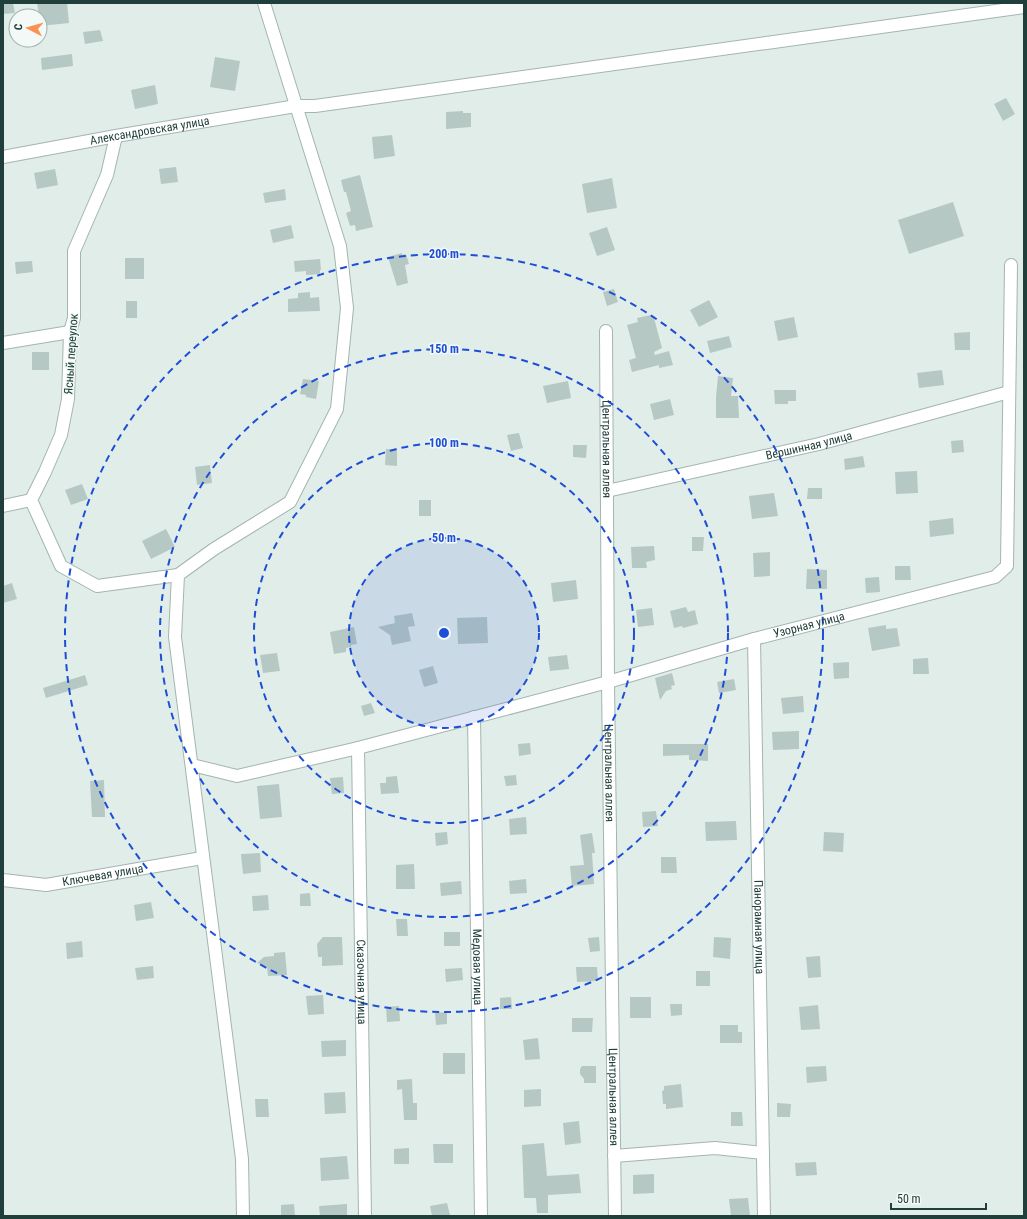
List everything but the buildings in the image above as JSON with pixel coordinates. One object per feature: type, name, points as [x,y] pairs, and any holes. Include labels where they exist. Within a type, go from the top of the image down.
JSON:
[{"type":"street","points":[[3,506],[31,500],[61,566],[97,586],[178,575],[214,549],[290,502],[337,409],[347,308],[340,246],[264,3]]},
{"type":"street","name":"Александровская улица","points":[[3,157],[116,136],[296,106],[315,106],[1024,7]]},
{"type":"street","name":"Ясный переулок","points":[[31,500],[61,435],[68,399],[70,332],[74,318],[74,251],[107,175],[116,136]]},
{"type":"street","points":[[1009,392],[1011,265]]},
{"type":"street","name":"Центральная аллея","points":[[606,331],[608,682],[615,1216]]},
{"type":"street","points":[[3,343],[70,332]]},
{"type":"street","name":"Вершинная улица","points":[[607,491],[819,444],[1009,392]]},
{"type":"street","name":"Узорная улица","points":[[192,765],[237,776],[358,748],[608,682],[754,639],[994,577],[1007,566],[1009,392]]},
{"type":"street","points":[[178,575],[175,637],[192,765],[202,858],[242,1159],[243,1216]]},
{"type":"street","name":"Панорамная улица","points":[[754,639],[764,1216]]},
{"type":"street","name":"Медовая улица","points":[[474,717],[481,1216]]},
{"type":"street","name":"Сказочная улица","points":[[358,748],[366,1216]]},
{"type":"street","name":"Ключевая улица","points":[[3,880],[46,885],[202,858]]},
{"type":"street","points":[[614,1156],[715,1148],[763,1153]]}]
